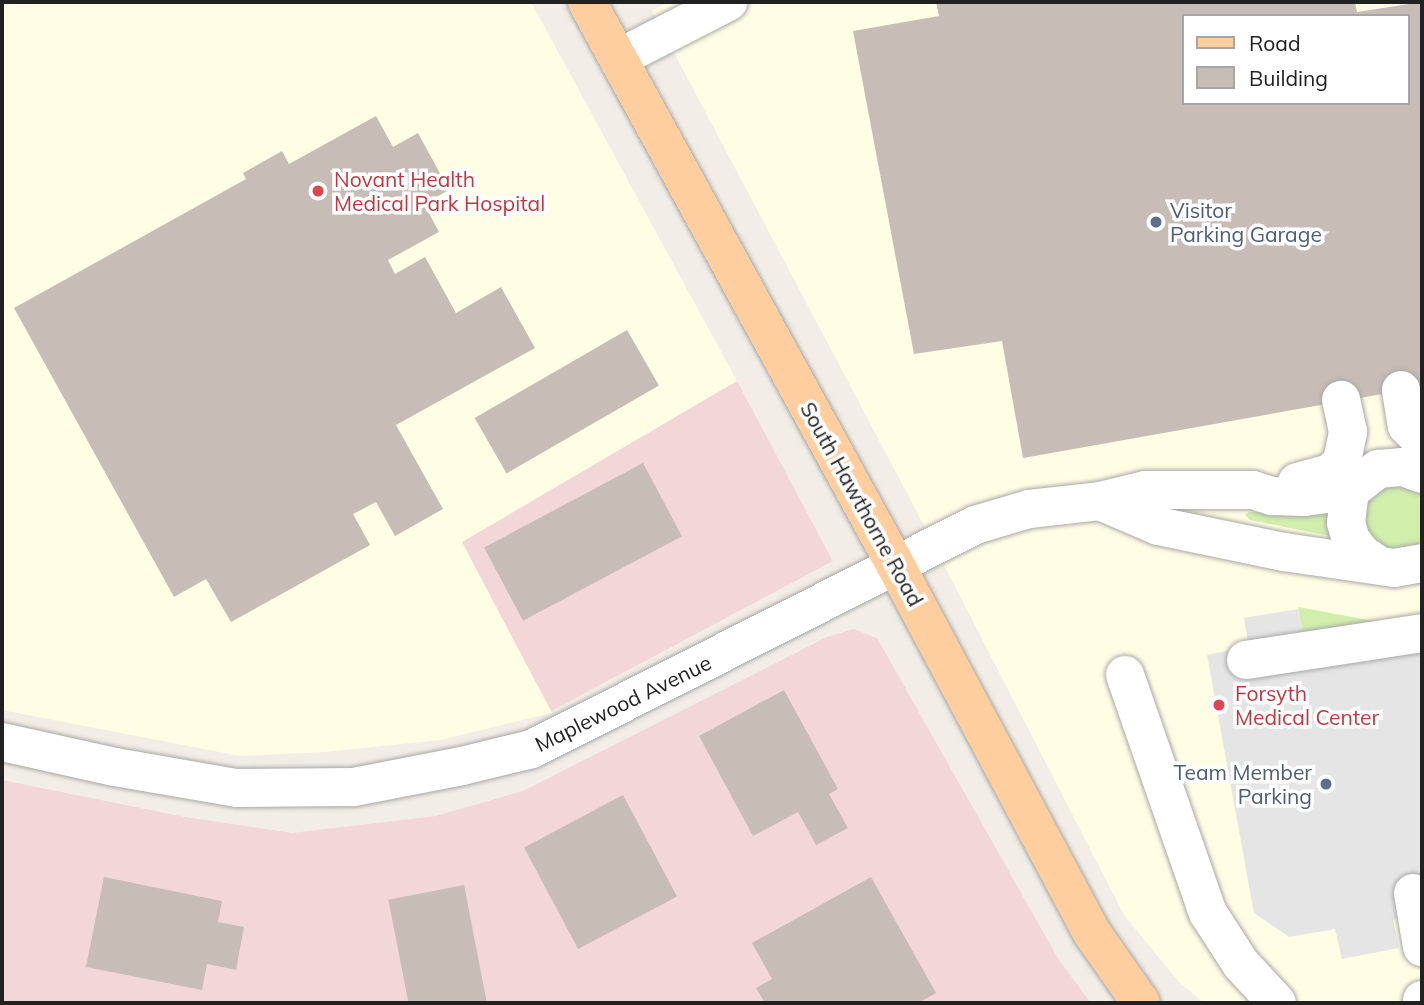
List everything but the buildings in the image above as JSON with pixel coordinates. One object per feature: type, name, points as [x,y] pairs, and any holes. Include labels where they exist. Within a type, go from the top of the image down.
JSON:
[{"type":"main road","name":"South Hawthorne Road","points":[[586,2],[896,566],[1092,933],[1141,1003]]},
{"type":"street","points":[[619,58],[728,2]]},
{"type":"street","points":[[1253,490],[1272,496],[1304,496],[1356,485],[1378,469],[1392,466],[1397,429]]},
{"type":"street","points":[[1397,429],[1369,433],[1346,523],[1351,540],[1362,554],[1408,563]]},
{"type":"street","points":[[1253,490],[1331,473],[1342,461],[1348,445],[1397,429]]},
{"type":"street","name":"Maplewood Avenue","points":[[2,742],[115,768],[237,788],[354,787],[462,766],[532,750],[975,526],[1029,509],[1100,501],[1145,490],[1253,490]]},
{"type":"street","points":[[1100,501],[1158,526],[1284,552],[1408,563]]},
{"type":"street","points":[[1246,660],[1422,633]]},
{"type":"street","points":[[1125,675],[1208,913],[1241,964],[1277,1003]]},
{"type":"street","points":[[1413,893],[1422,947]]},
{"type":"shaded area","name":"Novant Health Medical Park Hospital","points":[[2,2],[531,2],[737,381],[462,542],[552,713],[440,740],[325,752],[240,756],[2,710]]},
{"type":"shaded area","name":"Forsyth Medical Center","points":[[668,2],[1422,2],[1422,1003],[1204,1003],[1179,982],[1124,915],[908,495],[652,11]]},
{"type":"shaded area","points":[[737,381],[833,561],[551,711],[455,531]]},
{"type":"shaded area","name":"Team Member Parking","points":[[1298,609],[1302,630],[1308,636],[1422,619],[1422,914],[1393,920],[1399,948],[1342,959],[1335,929],[1289,937],[1254,913],[1207,655],[1245,647],[1248,642],[1244,618]]},
{"type":"shaded area","points":[[854,629],[877,638],[1059,960],[1091,1003],[2,1003],[2,780],[185,817],[292,833],[436,816],[523,791],[827,637]]},
{"type":"green space","points":[[1389,482],[1422,493],[1422,540],[1413,548],[1392,552],[1365,534],[1364,502]]},
{"type":"green space","points":[[1328,507],[1330,536],[1250,520],[1245,515],[1249,512]]},
{"type":"green space","points":[[1298,607],[1368,620],[1390,621],[1308,636],[1302,630]]},
{"type":"place","name":"Novant Health Medical Park Hospital","points":[[318,191]]},
{"type":"place","name":"Visitor Parking Garage","points":[[1156,222]]},
{"type":"place","name":"Forsyth Medical Center","points":[[1219,705]]},
{"type":"place","name":"Team Member Parking","points":[[1326,784]]}]
